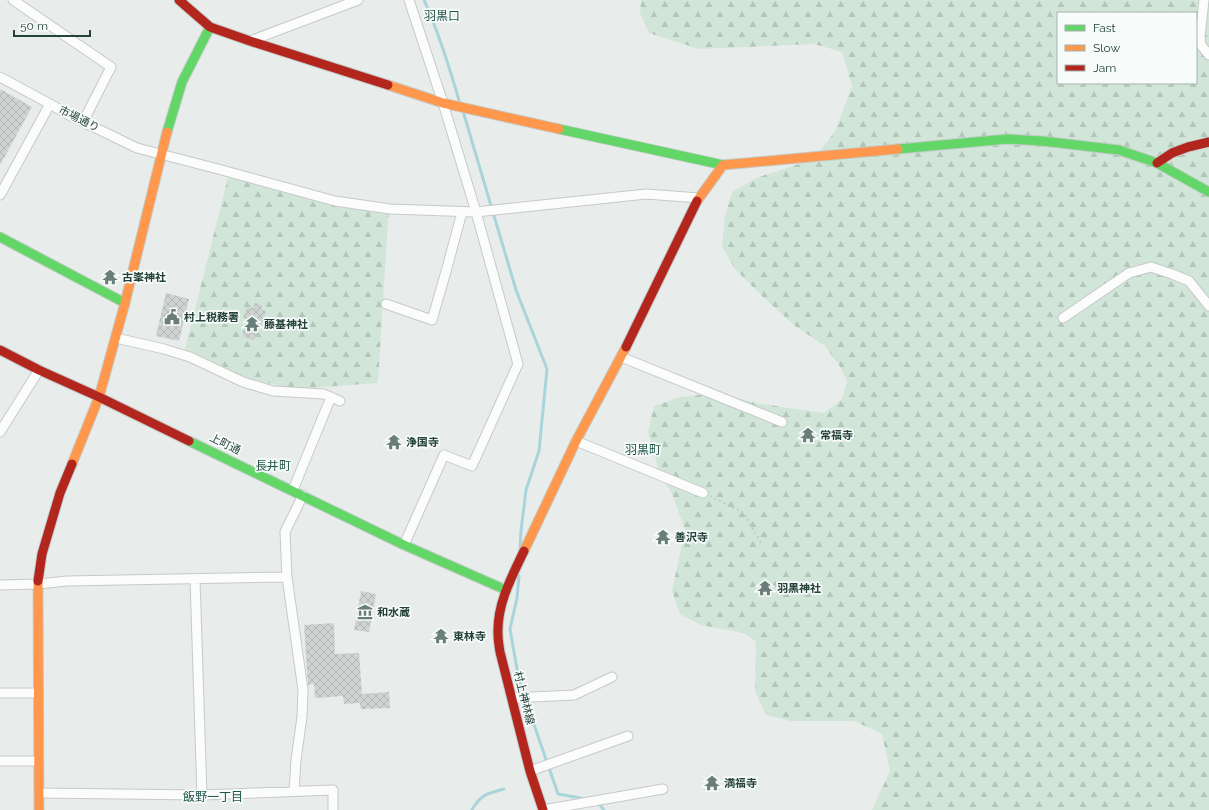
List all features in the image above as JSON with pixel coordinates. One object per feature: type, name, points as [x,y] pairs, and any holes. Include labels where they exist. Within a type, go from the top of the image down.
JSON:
[{"type":"street","points":[[13,0],[110,68],[83,122]]},
{"type":"street","points":[[178,0],[210,27],[443,103],[723,165],[1007,139],[1042,141],[1119,150],[1157,163],[1209,192]]},
{"type":"street","points":[[250,41],[334,4],[358,0]]},
{"type":"street","points":[[404,545],[444,455],[472,466],[518,364],[476,212],[443,103],[409,0]]},
{"type":"street","points":[[1204,0],[1198,45],[1209,55]]},
{"type":"street","points":[[39,810],[38,584],[42,554],[60,493],[99,397],[125,303],[161,155],[182,82],[210,27]]},
{"type":"street","name":"市場通り","points":[[0,78],[69,115],[137,148],[335,201],[390,209],[476,212],[646,194],[699,198]]},
{"type":"street","points":[[0,195],[50,104]]},
{"type":"street","points":[[1157,163],[1172,153],[1209,142]]},
{"type":"street","name":"村上神林線","points":[[543,810],[530,771],[500,652],[498,632],[500,614],[506,590],[576,441],[620,357],[699,198],[723,165]]},
{"type":"street","points":[[386,304],[432,320],[448,268],[462,212]]},
{"type":"street","points":[[0,237],[125,303]]},
{"type":"street","points":[[1063,318],[1129,273],[1152,267],[1189,281],[1209,306]]},
{"type":"street","points":[[116,338],[164,349],[190,358],[243,382],[273,391],[324,394],[336,399],[293,490]]},
{"type":"street","name":"上町通","points":[[0,350],[39,370],[99,397],[293,490],[404,545],[506,590]]},
{"type":"street","points":[[620,357],[782,422]]},
{"type":"street","points":[[0,432],[39,370]]},
{"type":"street","points":[[576,441],[703,493]]},
{"type":"street","points":[[294,791],[296,760],[302,716],[303,690],[287,577],[285,532],[303,495]]},
{"type":"street","points":[[0,584],[38,584],[67,581],[287,577]]},
{"type":"street","points":[[195,578],[202,795]]},
{"type":"street","points":[[512,698],[574,695],[612,677]]},
{"type":"street","points":[[0,693],[38,693]]},
{"type":"street","points":[[530,771],[628,736]]},
{"type":"street","points":[[0,761],[38,761]]},
{"type":"street","points":[[543,810],[663,789]]},
{"type":"street","points":[[39,793],[202,795],[333,790],[333,810]]},
{"type":"path","points":[[703,493],[744,513],[761,543]]},
{"type":"green space","points":[[641,0],[1209,0],[1209,810],[872,810],[890,771],[882,734],[854,721],[791,721],[766,715],[755,691],[756,642],[744,633],[701,625],[680,614],[672,591],[685,530],[672,494],[658,468],[648,432],[654,406],[680,397],[718,393],[756,403],[824,413],[842,399],[847,381],[839,365],[825,346],[795,326],[763,297],[735,269],[722,247],[725,216],[732,192],[756,178],[814,159],[835,131],[852,86],[842,52],[814,44],[699,49],[649,33],[640,13]]},
{"type":"green space","points":[[228,177],[309,198],[389,204],[378,383],[295,389],[250,379],[185,349]]},
{"type":"building","points":[[0,89],[32,107],[0,165]]},
{"type":"building","name":"村上税務署","points":[[166,293],[189,299],[179,341],[156,336]]},
{"type":"building","points":[[255,303],[262,305],[261,310],[266,311],[262,324],[259,323],[254,340],[242,336],[247,319],[243,318],[247,307],[253,308]]},
{"type":"building","name":"和水蔵","points":[[361,591],[376,594],[369,632],[354,630]]},
{"type":"building","points":[[334,623],[335,654],[359,653],[362,694],[389,692],[390,708],[361,709],[360,703],[344,704],[343,696],[315,698],[314,684],[308,685],[304,625]]},
{"type":"waterway","points":[[424,0],[435,25],[460,104]]},
{"type":"waterway","points":[[463,111],[516,290],[547,369],[539,451],[526,490],[520,549]]},
{"type":"waterway","points":[[519,576],[517,598],[510,629],[522,690],[558,794],[586,799]]},
{"type":"waterway","points":[[472,810],[478,801],[485,795],[504,789]]},
{"type":"waterway","points":[[597,803],[604,810]]},
{"type":"traffic: fast","points":[[167,132],[182,82],[210,27]]},
{"type":"traffic: fast","points":[[559,129],[723,165]]},
{"type":"traffic: fast","points":[[898,149],[1007,139],[1042,141],[1119,150],[1157,163],[1209,192]]},
{"type":"traffic: fast","points":[[0,237],[125,303]]},
{"type":"traffic: fast","points":[[189,441],[404,545],[506,590]]},
{"type":"traffic: slow","points":[[388,85],[443,103],[559,129]]},
{"type":"traffic: slow","points":[[72,464],[99,397],[125,303],[167,132]]},
{"type":"traffic: slow","points":[[697,201],[723,165],[898,149]]},
{"type":"traffic: slow","points":[[524,551],[576,441],[626,347]]},
{"type":"traffic: slow","points":[[38,581],[39,810]]},
{"type":"traffic: jam","points":[[179,0],[210,27],[388,85]]},
{"type":"traffic: jam","points":[[1157,163],[1172,153],[1209,142]]},
{"type":"traffic: jam","points":[[626,347],[697,201]]},
{"type":"traffic: jam","points":[[0,350],[189,441]]},
{"type":"traffic: jam","points":[[38,581],[42,554],[60,493],[72,464]]},
{"type":"traffic: jam","points":[[524,551],[506,590],[498,622],[498,638],[500,652],[530,771],[543,810]]},
{"type":"place","name":"古峯神社","points":[[110,277]]},
{"type":"place","name":"村上税務署","points":[[172,317]]},
{"type":"place","name":"藤基神社","points":[[252,324]]},
{"type":"place","name":"常福寺","points":[[808,435]]},
{"type":"place","name":"浄国寺","points":[[394,442]]},
{"type":"place","name":"善沢寺","points":[[663,537]]},
{"type":"place","name":"羽黒神社","points":[[765,588]]},
{"type":"place","name":"和水蔵","points":[[365,612]]},
{"type":"place","name":"東林寺","points":[[441,636]]},
{"type":"place","name":"満福寺","points":[[712,783]]},
{"type":"district","name":"羽黒口","points":[[442,16]]},
{"type":"district","name":"羽黒町","points":[[643,450]]},
{"type":"district","name":"長井町","points":[[273,466]]},
{"type":"district","name":"飯野一丁目","points":[[213,797]]}]
